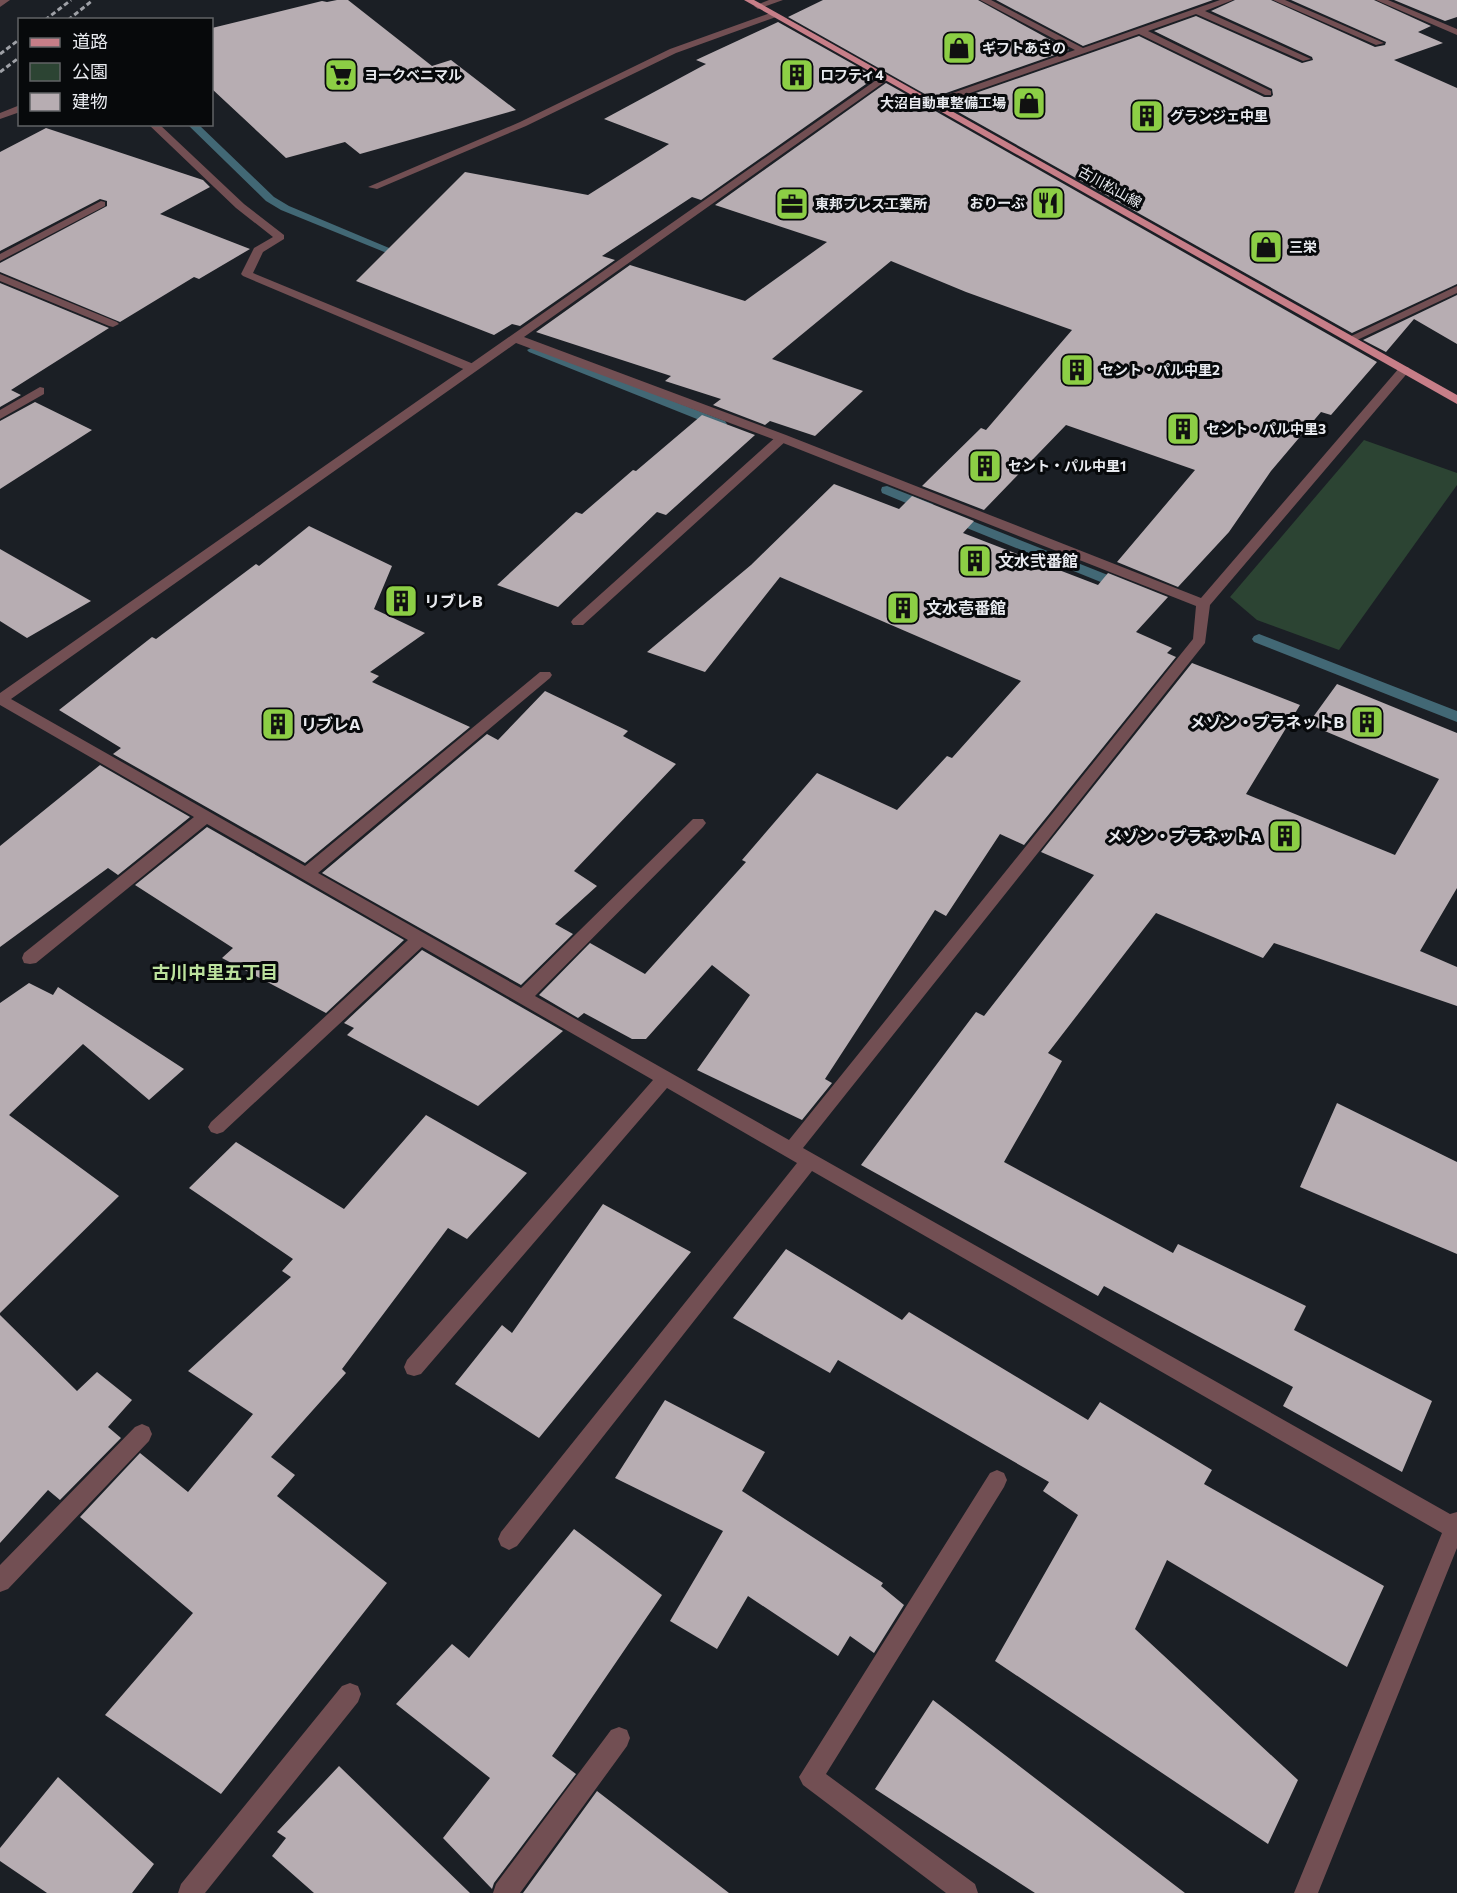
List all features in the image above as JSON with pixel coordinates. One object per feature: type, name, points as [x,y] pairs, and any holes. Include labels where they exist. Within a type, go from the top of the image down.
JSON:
[{"type":"main road","name":"古川松山線","points":[[748,0],[1457,400]]},
{"type":"street","points":[[0,4],[6,0]]},
{"type":"street","points":[[758,6],[778,0]]},
{"type":"street","points":[[984,0],[1083,51]]},
{"type":"street","points":[[1198,0],[1212,6]]},
{"type":"street","points":[[930,104],[1229,0]]},
{"type":"street","points":[[1277,0],[1378,43]]},
{"type":"street","points":[[1380,0],[1457,32]]},
{"type":"street","points":[[1196,11],[1306,59]]},
{"type":"street","points":[[373,187],[523,124],[673,51],[773,15]]},
{"type":"street","points":[[1140,31],[1268,93]]},
{"type":"street","points":[[885,78],[0,699],[1456,1527],[1306,1893]]},
{"type":"street","points":[[0,116],[18,109]]},
{"type":"street","points":[[155,126],[240,206],[280,237],[258,250],[247,274],[472,368]]},
{"type":"street","points":[[0,258],[101,204]]},
{"type":"street","points":[[0,276],[113,324]]},
{"type":"street","points":[[1351,339],[1457,289]]},
{"type":"street","points":[[515,338],[782,438],[1203,604]]},
{"type":"street","points":[[791,1150],[1200,640],[1203,604],[1404,370]]},
{"type":"street","points":[[0,415],[40,392]]},
{"type":"street","points":[[578,622],[782,438]]},
{"type":"street","points":[[306,874],[545,675]]},
{"type":"street","points":[[30,958],[206,816]]},
{"type":"street","points":[[523,997],[698,823]]},
{"type":"street","points":[[217,1127],[420,939]]},
{"type":"street","points":[[414,1367],[665,1078]]},
{"type":"street","points":[[509,1539],[809,1161]]},
{"type":"street","points":[[0,1581],[142,1434]]},
{"type":"street","points":[[966,1893],[811,1777],[997,1480]]},
{"type":"street","points":[[190,1893],[350,1694]]},
{"type":"street","points":[[505,1893],[619,1738]]},
{"type":"green space","points":[[1364,440],[1457,473],[1457,485],[1339,650],[1257,620],[1230,597]]},
{"type":"building","name":"ヨークベニマル","points":[[348,0],[432,66],[451,60],[516,110],[360,154],[345,142],[286,158],[213,90],[213,28],[322,1]]},
{"type":"building","points":[[823,0],[978,0],[1069,50],[932,98],[788,17]]},
{"type":"building","points":[[996,0],[1213,0],[1083,46]]},
{"type":"building","points":[[1235,0],[1271,0],[1375,47],[1385,45],[1386,42],[1291,0],[1374,0],[1431,26],[1418,32],[1443,43],[1394,60],[1457,88],[1457,284],[1352,333],[944,104],[1139,36],[1264,97],[1271,97],[1272,89],[1154,31],[1196,16],[1302,63],[1313,60],[1312,57],[1211,11]]},
{"type":"building","points":[[1394,0],[1457,0],[1457,17],[1445,21]]},
{"type":"building","points":[[778,22],[876,77],[701,200],[692,197],[602,256],[615,260],[520,326],[512,324],[494,335],[356,281],[465,172],[588,195],[669,144],[604,119],[706,64],[696,60]]},
{"type":"building","points":[[886,83],[925,105],[925,108],[930,108],[1377,362],[1331,415],[1321,412],[1271,471],[1229,532],[1178,587],[1117,562],[1195,470],[1066,425],[984,510],[922,486],[981,428],[986,430],[1072,330],[966,292],[891,261],[772,359],[863,391],[815,436],[770,421],[765,425],[713,405],[721,399],[665,381],[671,376],[536,332],[630,265],[745,301],[827,242],[715,205]]},
{"type":"building","points":[[46,128],[203,180],[210,187],[160,214],[250,249],[199,279],[194,277],[120,322],[0,272],[0,263],[107,206],[107,201],[100,199],[0,251],[0,152]]},
{"type":"building","points":[[0,283],[109,328],[11,390],[21,395],[0,407]]},
{"type":"building","points":[[1457,295],[1457,344],[1414,319],[1386,352],[1363,340]]},
{"type":"building","points":[[35,402],[92,430],[0,489],[0,421]]},
{"type":"building","points":[[702,415],[755,435],[666,515],[657,512],[558,607],[497,585],[576,512],[582,514]]},
{"type":"building","points":[[834,484],[899,509],[912,496],[974,521],[963,533],[1098,585],[1108,573],[1168,597],[1136,632],[1172,648],[1167,653],[1176,657],[1024,845],[1000,834],[946,916],[935,910],[825,1079],[832,1083],[802,1120],[697,1070],[750,995],[712,965],[646,1039],[632,1039],[584,1013],[578,1018],[539,995],[590,943],[645,974],[746,862],[742,860],[817,773],[897,810],[947,756],[952,758],[1021,681],[780,577],[705,672],[647,652],[751,565]]},
{"type":"building","points":[[309,526],[392,566],[374,609],[425,633],[370,672],[379,676],[372,682],[470,727],[305,863],[113,754],[121,748],[59,710],[152,637],[156,639],[256,564],[259,566]]},
{"type":"building","points":[[0,549],[91,601],[27,638],[0,621]]},
{"type":"building","points":[[1192,663],[1300,705],[1246,794],[1395,855],[1439,779],[1308,724],[1337,684],[1457,733],[1457,888],[1420,951],[1457,967],[1457,1006],[1274,943],[1263,958],[1156,913],[1048,1053],[1062,1061],[1004,1162],[1173,1253],[1178,1244],[1306,1306],[1294,1330],[1432,1401],[1402,1472],[1283,1406],[1293,1387],[1104,1286],[1098,1296],[861,1165],[976,1012],[984,1016],[1094,875],[1041,852]]},
{"type":"building","points":[[545,691],[628,731],[623,736],[676,764],[574,871],[597,886],[555,924],[573,934],[521,985],[322,873],[487,734],[498,740]]},
{"type":"building","points":[[100,765],[190,817],[118,875],[108,868],[0,947],[0,846]]},
{"type":"building","points":[[207,827],[404,940],[326,1013],[222,958],[233,948],[135,885]]},
{"type":"building","points":[[422,950],[563,1031],[478,1106],[347,1035],[354,1028],[344,1023]]},
{"type":"building","points":[[29,983],[53,995],[58,987],[184,1069],[149,1100],[83,1044],[9,1115],[119,1196],[0,1313],[0,1003]]},
{"type":"building","points":[[1337,1103],[1457,1162],[1457,1254],[1300,1187]]},
{"type":"building","points":[[426,1115],[527,1173],[467,1239],[448,1228],[342,1369],[346,1373],[271,1457],[295,1475],[277,1496],[387,1583],[221,1794],[105,1715],[193,1613],[80,1517],[140,1453],[188,1492],[253,1414],[188,1371],[291,1277],[282,1271],[293,1259],[189,1188],[236,1142],[344,1209]]},
{"type":"building","points":[[603,1204],[691,1252],[539,1438],[455,1384],[502,1325],[512,1333]]},
{"type":"building","points":[[786,1249],[902,1320],[909,1312],[1088,1420],[1100,1402],[1212,1470],[1204,1484],[1384,1586],[1347,1667],[1167,1560],[1135,1629],[1298,1780],[1268,1844],[995,1661],[1078,1515],[1043,1491],[1049,1482],[838,1360],[830,1373],[733,1318]]},
{"type":"building","points":[[0,1315],[77,1391],[97,1372],[132,1400],[108,1427],[121,1438],[60,1500],[48,1490],[0,1543]]},
{"type":"building","points":[[665,1400],[765,1452],[742,1491],[883,1583],[881,1586],[904,1605],[874,1653],[850,1636],[838,1656],[748,1596],[717,1649],[670,1621],[723,1531],[615,1478]]},
{"type":"building","points":[[574,1529],[662,1595],[552,1756],[576,1774],[494,1883],[492,1889],[443,1838],[490,1778],[396,1704],[452,1644],[469,1658]]},
{"type":"building","points":[[933,1700],[1185,1893],[1035,1893],[875,1789]]},
{"type":"building","points":[[339,1766],[470,1893],[314,1893],[272,1856],[286,1838],[277,1832]]},
{"type":"building","points":[[58,1777],[154,1864],[132,1893],[47,1893],[0,1861],[0,1848]]},
{"type":"building","points":[[597,1791],[729,1893],[523,1893]]},
{"type":"waterway","points":[[194,126],[270,199],[285,208],[408,258]]},
{"type":"waterway","points":[[533,350],[721,424]]},
{"type":"waterway","points":[[887,490],[928,507]]},
{"type":"waterway","points":[[952,517],[1123,586]]},
{"type":"waterway","points":[[1259,639],[1457,717]]},
{"type":"railway","points":[[48,18],[71,0]]},
{"type":"railway","points":[[70,18],[93,0]]},
{"type":"railway","points":[[0,54],[18,40]]},
{"type":"railway","points":[[0,72],[18,58]]},
{"type":"place","name":"ギフトあさの","points":[[959,48]]},
{"type":"place","name":"ヨークベニマル","points":[[341,75]]},
{"type":"place","name":"ロフティ4","points":[[797,75]]},
{"type":"place","name":"大沼自動車整備工場","points":[[1029,103]]},
{"type":"place","name":"グランジェ中里","points":[[1147,116]]},
{"type":"place","name":"おりーぶ","points":[[1048,203]]},
{"type":"place","name":"東邦プレス工業所","points":[[792,204]]},
{"type":"place","name":"三栄","points":[[1266,247]]},
{"type":"place","name":"セント・パル中里2","points":[[1077,370]]},
{"type":"place","name":"セント・パル中里3","points":[[1183,429]]},
{"type":"place","name":"セント・パル中里1","points":[[985,466]]},
{"type":"place","name":"文水弐番館","points":[[975,561]]},
{"type":"place","name":"リブレB","points":[[401,601]]},
{"type":"place","name":"文水壱番館","points":[[903,608]]},
{"type":"place","name":"メゾン・プラネットB","points":[[1367,722]]},
{"type":"place","name":"リブレA","points":[[278,724]]},
{"type":"place","name":"メゾン・プラネットA","points":[[1285,836]]},
{"type":"district","name":"古川中里五丁目","points":[[215,973]]}]
